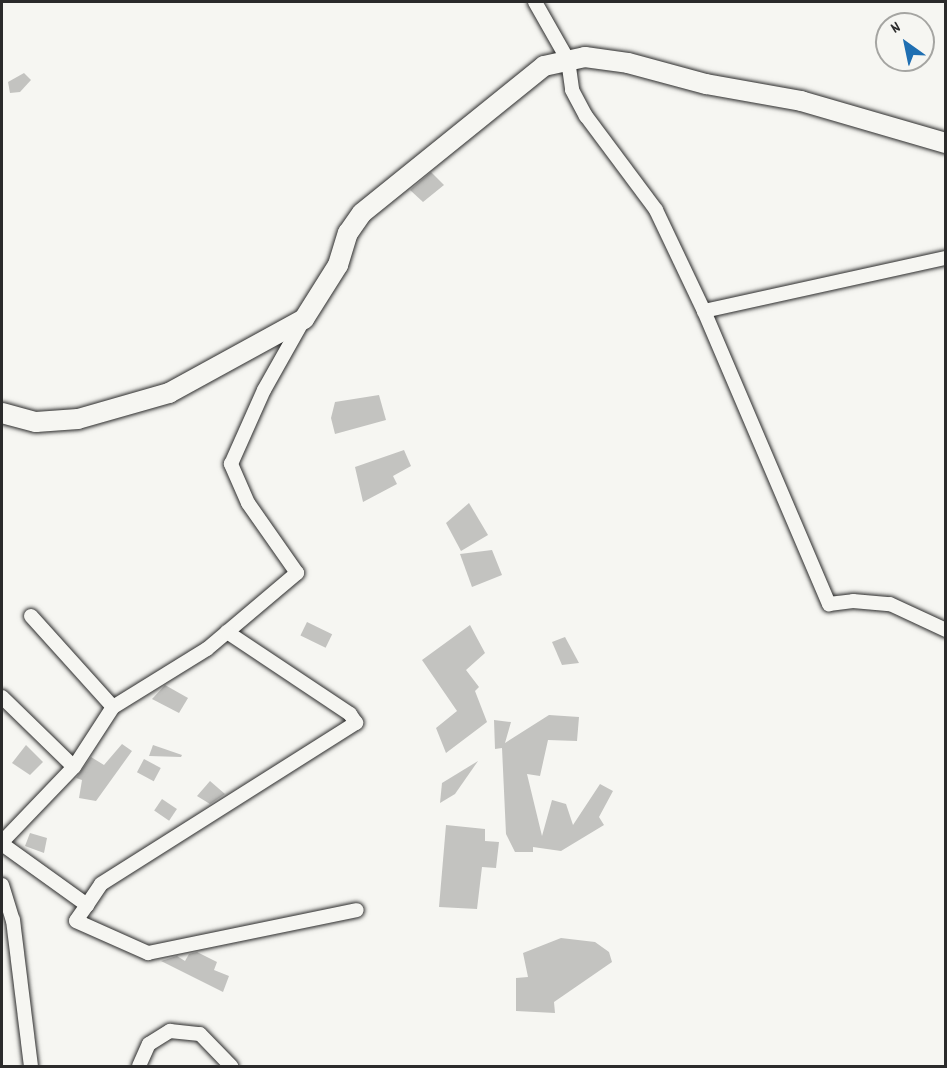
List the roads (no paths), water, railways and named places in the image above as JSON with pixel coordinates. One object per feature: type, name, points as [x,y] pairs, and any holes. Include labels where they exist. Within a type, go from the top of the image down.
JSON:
[{"type":"street","points":[[534,2],[568,60],[572,90],[586,116],[656,210],[704,311],[829,604],[890,604],[945,630]]},
{"type":"street","points":[[87,905],[2,843],[74,767],[113,707],[207,649],[297,573],[248,503],[231,464],[264,390],[338,265],[348,233],[362,213],[544,66],[585,57],[665,70],[706,84],[801,101],[945,143]]},
{"type":"street","points":[[704,311],[945,258]]},
{"type":"street","points":[[2,413],[36,422],[78,419],[169,393],[304,319]]},
{"type":"street","points":[[31,616],[113,707]]},
{"type":"street","points":[[227,632],[350,714],[356,723],[101,884],[76,921],[148,953],[357,910]]},
{"type":"street","points":[[2,697],[74,767]]},
{"type":"street","points":[[2,885],[12,920],[30,1066]]},
{"type":"street","points":[[139,1066],[149,1044],[170,1031],[200,1034],[231,1066]]}]
